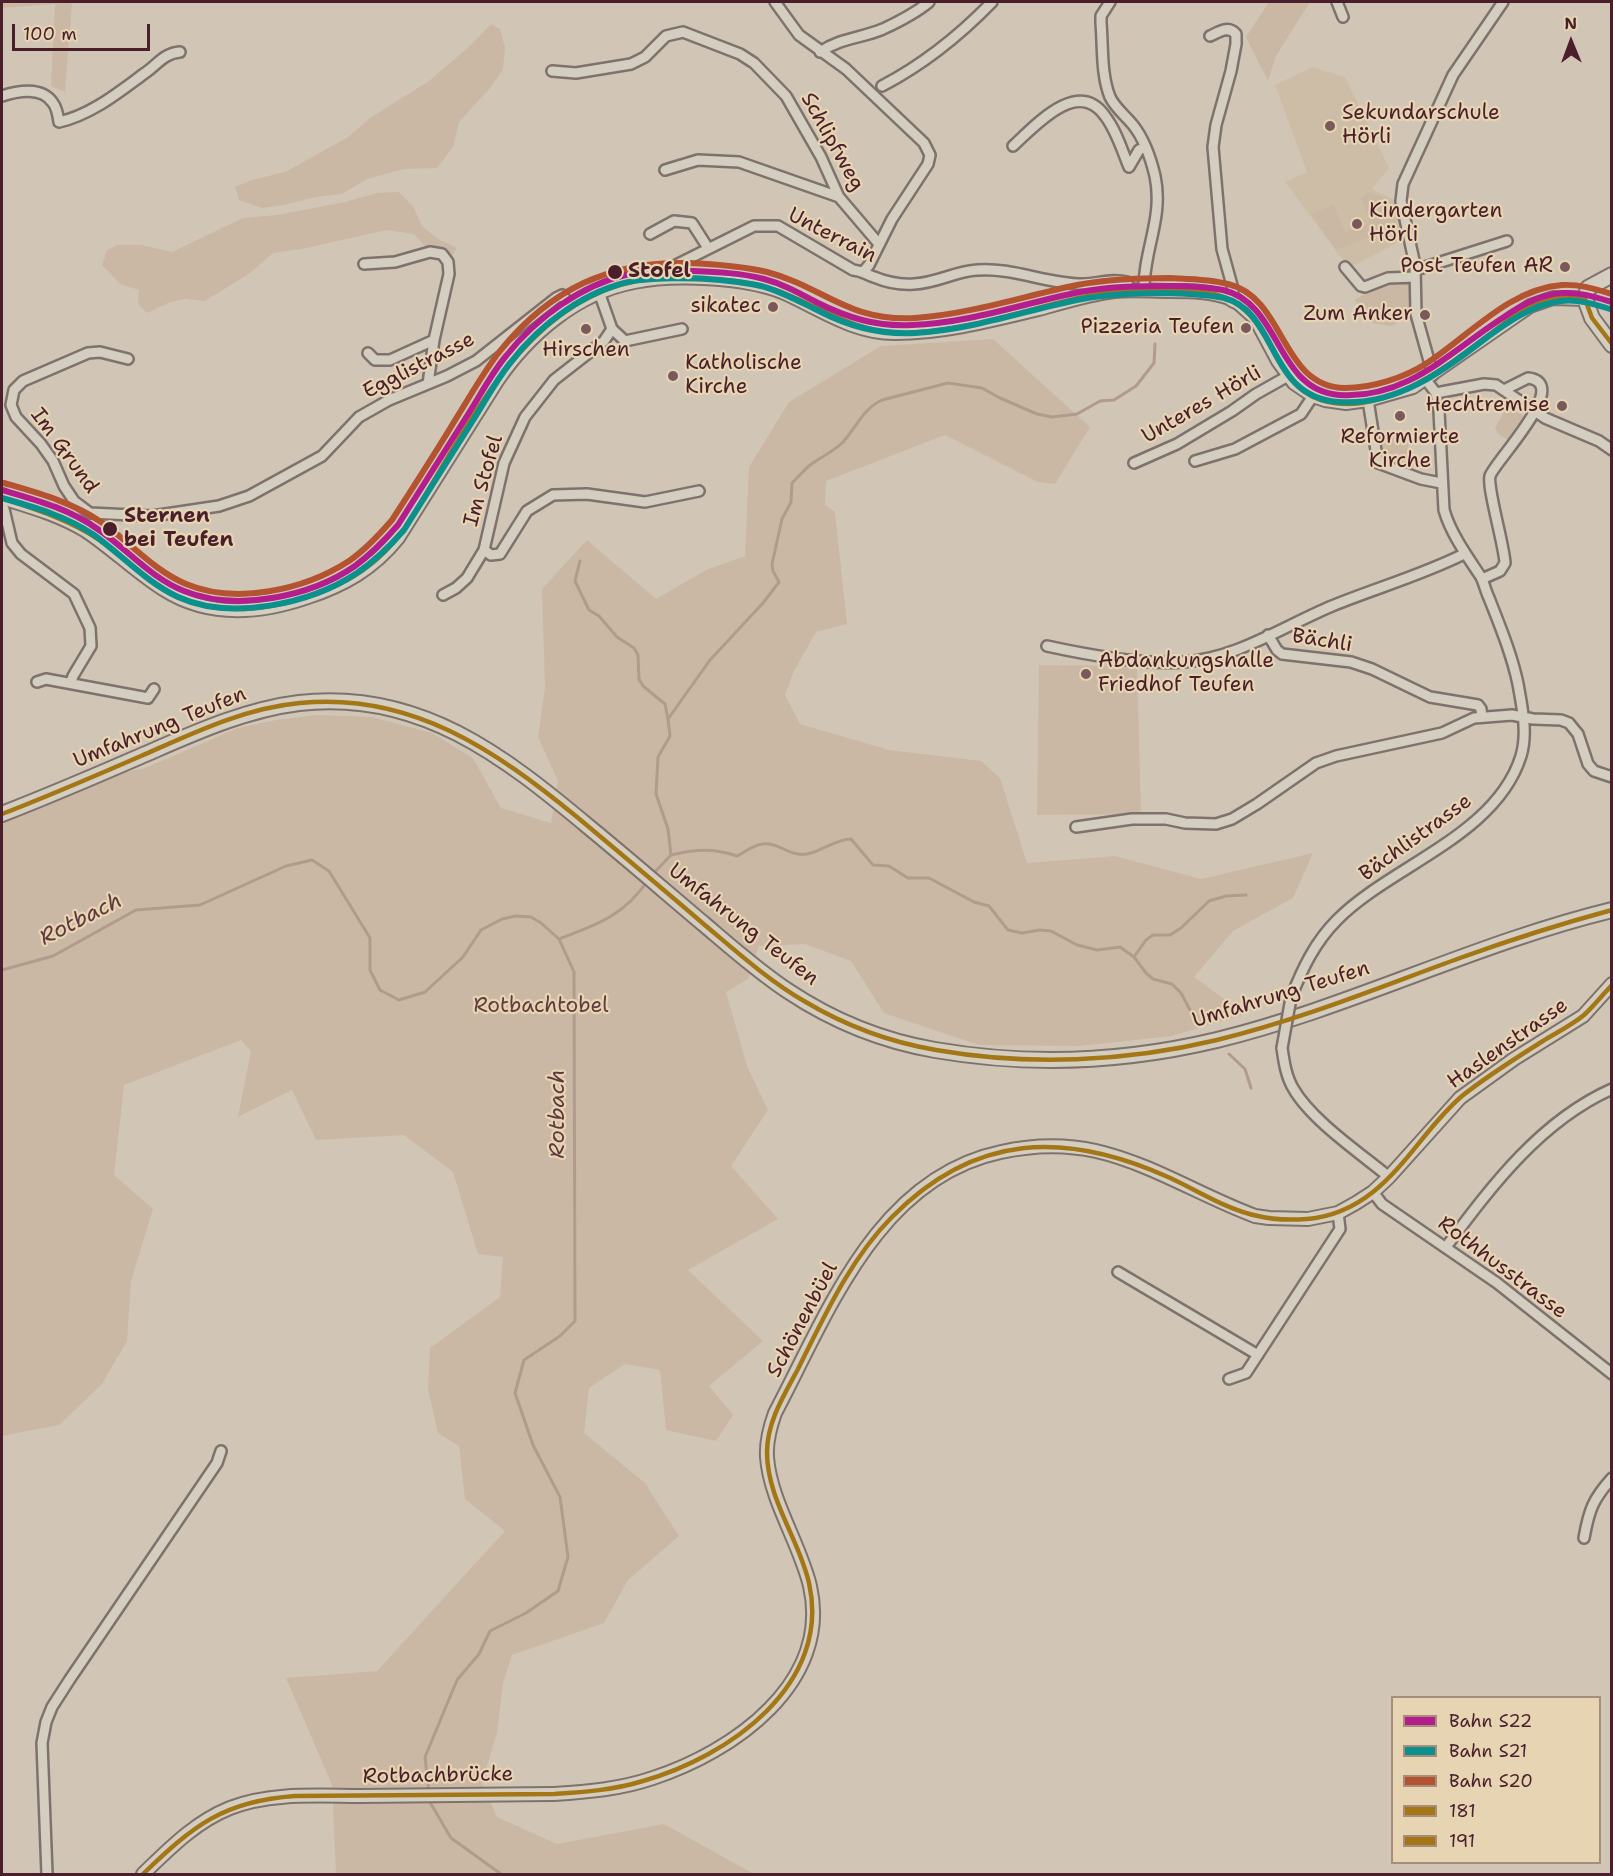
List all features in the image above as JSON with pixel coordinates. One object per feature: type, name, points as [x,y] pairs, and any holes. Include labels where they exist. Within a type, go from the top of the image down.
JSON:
[{"type":"main road","points":[[1611,275],[1588,288],[1585,299],[1589,312],[1611,345]]},
{"type":"main road","name":"Umfahrung Teufen","points":[[2,814],[195,732],[250,713],[301,703],[343,701],[382,705],[423,717],[466,736],[515,768],[750,962],[810,1004],[836,1019],[882,1037],[934,1050],[1023,1059],[1086,1059],[1118,1056],[1183,1047],[1245,1032],[1325,1007],[1503,941],[1611,910]]},
{"type":"street","points":[[775,2],[799,35],[846,69],[924,143],[930,155],[928,164],[892,219],[864,271]]},
{"type":"street","points":[[820,52],[830,45],[883,29],[929,2]]},
{"type":"street","points":[[882,86],[912,70],[964,30],[992,2]]},
{"type":"street","points":[[1109,2],[1101,16],[1107,87],[1113,103],[1134,127],[1145,147],[1155,178],[1158,202],[1144,291]]},
{"type":"street","points":[[1337,2],[1343,17]]},
{"type":"street","points":[[1429,378],[1416,314],[1415,273],[1401,201],[1403,184],[1453,75],[1503,2]]},
{"type":"street","points":[[1210,36],[1224,29],[1229,29],[1236,34],[1232,71],[1216,125],[1213,147],[1222,249],[1234,300]]},
{"type":"street","name":"Schlipfweg","points":[[552,71],[576,73],[631,64],[645,57],[666,36],[683,32],[740,54],[754,63],[786,96],[821,157],[839,197],[879,244]]},
{"type":"street","points":[[2,96],[23,91],[42,93],[55,104],[59,122],[71,119],[110,98],[170,53],[180,52]]},
{"type":"street","points":[[1013,146],[1050,113],[1074,101],[1098,107],[1107,117],[1129,167],[1139,150],[1145,147]]},
{"type":"street","points":[[665,170],[698,160],[733,161],[839,197]]},
{"type":"street","points":[[650,234],[674,221],[692,223],[708,248]]},
{"type":"street","name":"Unterrain","points":[[672,278],[674,266],[708,248],[754,226],[778,226],[853,270],[864,271],[870,276],[889,282],[912,285],[936,282],[975,270],[991,270],[1081,284],[1121,281],[1127,282],[1128,291]]},
{"type":"street","points":[[1345,267],[1358,285],[1365,287],[1393,277],[1415,273],[1422,268],[1507,241]]},
{"type":"street","points":[[364,264],[395,262],[430,252],[442,254],[448,262],[449,274],[434,340],[428,384]]},
{"type":"street","points":[[71,682],[91,646],[90,628],[74,594],[21,554],[12,543],[4,504],[54,515],[80,528],[109,547],[163,590],[190,603],[236,611],[264,609],[333,589],[362,573],[391,547],[509,363],[527,344],[572,307],[599,292],[634,282],[672,278],[730,280],[758,285],[781,292],[858,327],[887,333],[914,332],[987,321],[1089,296],[1128,291],[1191,291],[1218,295],[1234,300],[1255,318],[1288,376],[1301,388],[1313,396],[1335,402],[1353,403],[1413,387],[1530,306],[1553,298],[1585,299]]},
{"type":"street","points":[[599,292],[612,329],[625,341],[682,329]]},
{"type":"street","name":"Egglistrasse","points":[[90,513],[152,516],[219,506],[249,496],[322,456],[359,417],[389,400],[476,361],[556,298],[562,295],[572,307]]},
{"type":"street","name":"Im Stofel","points":[[443,595],[456,588],[466,578],[484,550],[504,463],[525,417],[554,380],[604,341],[612,329]]},
{"type":"street","points":[[368,353],[375,360],[390,360],[434,340]]},
{"type":"street","name":"Im Grund","points":[[90,513],[74,501],[64,486],[53,461],[16,417],[11,405],[14,390],[23,381],[88,353],[100,352],[128,359]]},
{"type":"street","name":"Unteres Hörli","points":[[1134,463],[1177,444],[1288,376]]},
{"type":"street","name":"Bächlistrasse","points":[[1389,1177],[1306,1106],[1294,1090],[1288,1078],[1282,1048],[1290,998],[1313,950],[1336,921],[1370,893],[1414,866],[1460,833],[1497,798],[1510,780],[1521,756],[1525,730],[1518,682],[1482,579],[1464,554],[1447,519],[1441,483],[1440,423],[1436,393],[1429,378]]},
{"type":"street","points":[[1482,579],[1500,571],[1505,563],[1490,480],[1493,470],[1536,412],[1542,389],[1539,382],[1528,378],[1504,390]]},
{"type":"street","points":[[1436,393],[1484,384],[1497,385],[1536,412],[1599,441],[1611,450]]},
{"type":"street","points":[[1195,461],[1235,449],[1301,414],[1313,396]]},
{"type":"street","points":[[1368,400],[1378,463],[1421,480],[1441,483]]},
{"type":"street","points":[[484,550],[491,555],[500,554],[527,511],[553,495],[587,494],[645,502],[699,491]]},
{"type":"street","points":[[80,528],[90,513]]},
{"type":"street","points":[[1268,635],[1331,607],[1464,554]]},
{"type":"street","name":"Bächli","points":[[1047,646],[1092,655],[1183,662],[1219,657],[1268,635],[1282,654],[1335,659],[1372,669],[1430,697],[1478,705],[1482,717]]},
{"type":"street","points":[[38,682],[46,679],[71,682],[148,698],[154,689]]},
{"type":"street","points":[[1076,827],[1132,819],[1166,819],[1185,823],[1216,824],[1232,819],[1257,804],[1316,764],[1336,756],[1442,733],[1473,718],[1482,717],[1512,715],[1533,719],[1561,720],[1569,723],[1578,735],[1588,764],[1594,771],[1611,777]]},
{"type":"street","name":"Haslenstrasse","points":[[1144,1167],[1255,1216],[1308,1219],[1338,1213],[1373,1192],[1389,1177],[1460,1098],[1514,1059],[1583,1016],[1611,984]]},
{"type":"street","points":[[1446,1247],[1485,1194],[1540,1137],[1576,1110],[1611,1089]]},
{"type":"street","name":"Schönenbüel","points":[[810,1647],[813,1626],[810,1585],[772,1484],[767,1457],[768,1437],[776,1413],[843,1285],[875,1235],[918,1191],[948,1172],[985,1155],[1030,1147],[1068,1147],[1096,1151],[1144,1167]]},
{"type":"street","name":"Rothhusstrasse","points":[[1373,1192],[1382,1204],[1497,1283],[1611,1374]]},
{"type":"street","points":[[1229,1379],[1246,1373],[1258,1355],[1340,1229],[1338,1213]]},
{"type":"street","points":[[1118,1272],[1258,1355]]},
{"type":"street","points":[[47,1875],[42,1743],[52,1707],[217,1463],[221,1451]]},
{"type":"street","points":[[1584,1538],[1588,1512],[1596,1496],[1611,1478]]},
{"type":"street","name":"Rotbachbrücke","points":[[143,1875],[181,1838],[201,1823],[231,1807],[268,1799],[323,1796],[554,1794],[623,1786],[652,1778],[703,1757],[727,1743],[773,1705],[789,1687],[810,1647]]},
{"type":"shaded area","name":"Sekundarschule Hörli","points":[[1312,67],[1345,77],[1389,168],[1372,189],[1395,200],[1401,241],[1349,268],[1285,182],[1307,172],[1275,85]]},
{"type":"green space","points":[[2,2],[72,2],[65,92],[51,86],[55,4],[2,8]]},
{"type":"green space","points":[[1269,2],[1310,2],[1276,56],[1268,81],[1246,37]]},
{"type":"green space","points":[[491,24],[500,29],[505,47],[503,69],[491,87],[459,122],[453,147],[437,168],[404,169],[367,179],[342,194],[316,197],[284,205],[262,208],[239,200],[235,187],[252,180],[285,172],[348,137],[370,118],[429,81],[471,45]]},
{"type":"green space","points":[[399,192],[413,206],[422,226],[438,239],[457,248],[448,262],[430,252],[414,234],[386,230],[307,248],[273,253],[250,273],[205,301],[185,299],[168,303],[147,313],[138,304],[139,290],[120,284],[102,265],[107,250],[117,245],[141,245],[172,252],[243,218],[277,215],[345,202],[377,193]]},
{"type":"green space","points":[[1370,192],[1392,201],[1396,227],[1336,250],[1312,215],[1333,204],[1345,232],[1370,222],[1361,198]]},
{"type":"green space","points":[[1393,279],[1411,285],[1413,314],[1396,317],[1397,324],[1390,326],[1372,323],[1354,300]]},
{"type":"green space","name":"Rotbachtobel","points":[[993,339],[1090,427],[1055,484],[1038,482],[945,435],[826,481],[825,505],[835,512],[847,624],[816,632],[794,671],[785,695],[800,724],[889,750],[981,761],[1000,778],[1027,863],[1115,856],[1201,879],[1313,853],[1293,898],[1233,931],[1194,977],[1245,1014],[1172,1036],[1079,1046],[979,1045],[884,1013],[851,961],[805,944],[759,946],[748,979],[726,992],[747,1066],[768,1110],[731,1166],[778,1219],[688,1270],[763,1341],[709,1386],[733,1415],[716,1441],[666,1430],[660,1370],[625,1364],[589,1388],[584,1433],[645,1483],[679,1536],[628,1580],[604,1623],[512,1655],[503,1683],[497,1733],[482,1782],[497,1817],[557,1844],[664,1824],[754,1874],[336,1874],[332,1785],[286,1678],[377,1671],[505,1531],[465,1499],[459,1446],[438,1433],[428,1389],[430,1348],[500,1297],[503,1257],[478,1254],[453,1172],[404,1135],[316,1140],[292,1090],[238,1117],[251,1051],[241,1040],[124,1085],[114,1175],[153,1209],[131,1281],[127,1341],[102,1384],[59,1425],[2,1436],[2,824],[116,774],[145,768],[238,728],[317,715],[372,717],[432,733],[473,758],[501,808],[551,823],[558,781],[538,737],[545,688],[542,589],[587,540],[656,599],[706,570],[745,556],[749,467],[789,402],[881,346]]},
{"type":"green space","points":[[1507,406],[1528,418],[1511,442],[1498,434],[1495,428]]},
{"type":"green space","points":[[1408,437],[1409,473],[1380,462],[1376,438]]},
{"type":"green space","points":[[1039,665],[1137,666],[1141,814],[1037,815]]},
{"type":"waterway","points":[[652,875],[671,855],[668,829],[656,794],[658,757],[670,736],[668,719],[710,660],[763,603],[779,582],[772,564],[782,519],[791,502],[792,483],[809,466],[840,445],[865,413],[882,400],[948,383],[982,388],[1037,414],[1052,417],[1077,414],[1100,401],[1114,400],[1136,386],[1154,363],[1155,344]]},
{"type":"waterway","points":[[580,561],[575,581],[589,610],[599,616],[617,637],[634,648],[638,655],[639,679],[643,686],[665,704],[668,719]]},
{"type":"waterway","points":[[671,855],[704,850],[737,856],[760,844],[774,845],[795,853],[807,854],[851,839],[873,865],[889,866],[908,878],[929,878],[974,902],[989,906],[1008,930],[1022,933],[1051,931],[1077,945],[1097,950],[1120,947],[1134,957],[1146,940],[1153,935],[1170,935],[1181,928],[1209,901],[1226,896],[1246,895]]},
{"type":"waterway","name":"Rotbach","points":[[2,970],[53,956],[136,910],[200,905],[286,866],[312,860],[329,871],[370,938],[370,970],[380,990],[399,1000],[425,992],[463,957],[481,930],[502,919],[516,916],[531,917],[559,939],[574,972],[575,1321],[560,1336],[524,1360],[515,1393],[533,1445],[560,1497],[568,1557],[558,1591],[526,1613],[490,1631],[479,1654],[457,1680],[425,1757],[429,1793]]},
{"type":"waterway","points":[[559,939],[586,929],[620,910],[630,902],[648,880]]},
{"type":"waterway","points":[[1134,957],[1153,979],[1172,984],[1181,993],[1190,1010]]},
{"type":"waterway","points":[[1229,1054],[1245,1069],[1251,1088]]},
{"type":"waterway","name":"Rotbach","points":[[430,1800],[451,1838],[501,1874]]},
{"type":"rail line","name":"S20","points":[[4,483],[54,499],[90,515],[163,571],[186,584],[206,590],[248,594],[291,587],[312,580],[355,557],[392,520],[488,367],[519,329],[561,295],[583,283],[633,267],[688,263],[747,268],[787,278],[854,309],[892,318],[956,313],[1100,281],[1170,278],[1221,282],[1247,292],[1262,306],[1307,373],[1324,384],[1345,388],[1377,384],[1398,378],[1418,368],[1507,304],[1543,288],[1575,285],[1612,294]]},
{"type":"rail line","name":"S22","points":[[2,490],[76,516],[110,538],[161,579],[184,591],[204,597],[249,600],[272,598],[317,586],[337,577],[367,557],[398,525],[495,370],[531,329],[561,305],[594,286],[629,274],[645,272],[702,271],[755,277],[784,286],[851,317],[875,323],[899,325],[955,321],[1059,296],[1103,289],[1179,286],[1223,290],[1242,298],[1257,312],[1302,378],[1318,390],[1339,395],[1386,390],[1407,381],[1447,358],[1524,304],[1539,298],[1569,293],[1588,295],[1612,302]]},
{"type":"rail line","name":"S21","points":[[2,498],[50,513],[83,528],[155,584],[178,597],[222,608],[270,606],[294,601],[338,584],[357,573],[382,553],[404,530],[500,376],[523,348],[550,322],[598,292],[640,280],[699,278],[761,286],[854,326],[890,333],[915,333],[957,328],[1061,303],[1103,296],[1167,293],[1224,298],[1242,306],[1255,320],[1285,371],[1298,386],[1316,397],[1339,402],[1360,402],[1380,398],[1418,384],[1436,374],[1512,320],[1541,306],[1561,301],[1574,301],[1610,309]]},
{"type":"transit line","name":"181","points":[[2,498],[87,532],[173,595],[210,607],[249,609],[288,602],[322,592],[350,579],[374,562],[405,528],[473,416],[498,379],[527,345],[558,316],[595,294],[636,281],[678,278],[750,283],[777,291],[866,328],[904,333],[953,328],[1111,292],[1154,289],[1210,293],[1231,301],[1247,313],[1260,328],[1290,378],[1303,391],[1321,400],[1344,404],[1367,402],[1414,385],[1457,359],[1529,306],[1557,297],[1585,299]]},
{"type":"transit line","name":"181","points":[[1585,299],[1592,318],[1612,344]]},
{"type":"transit line","name":"181","points":[[2,814],[199,731],[259,710],[300,703],[340,702],[379,707],[415,717],[449,731],[515,769],[577,817],[753,965],[819,1010],[867,1032],[901,1042],[936,1050],[1006,1058],[1041,1060],[1112,1057],[1217,1040],[1309,1013],[1498,945],[1612,910]]},
{"type":"transit line","name":"191","points":[[143,1874],[178,1842],[211,1819],[228,1810],[270,1799],[295,1796],[554,1794],[588,1791],[621,1787],[643,1781],[675,1770],[708,1754],[739,1735],[767,1711],[789,1684],[805,1654],[812,1620],[809,1583],[778,1503],[768,1469],[768,1441],[773,1419],[828,1309],[863,1251],[892,1217],[923,1189],[956,1169],[989,1155],[1022,1148],[1057,1147],[1093,1152],[1130,1162],[1168,1177],[1224,1204],[1258,1216],[1301,1219],[1333,1214],[1373,1192],[1462,1096],[1502,1067],[1579,1019],[1612,985]]},
{"type":"place","name":"Sekundarschule Hörli","points":[[1330,126]]},
{"type":"place","name":"Kindergarten Hörli","points":[[1357,224]]},
{"type":"place","name":"Post Teufen AR","points":[[1565,267]]},
{"type":"place","name":"Stofel","points":[[615,272]]},
{"type":"place","name":"sikatec","points":[[773,307]]},
{"type":"place","name":"Zum Anker","points":[[1425,315]]},
{"type":"place","name":"Pizzeria Teufen","points":[[1246,328]]},
{"type":"place","name":"Hirschen","points":[[586,329]]},
{"type":"place","name":"Katholische Kirche","points":[[673,376]]},
{"type":"place","name":"Hechtremise","points":[[1562,406]]},
{"type":"place","name":"Reformierte Kirche","points":[[1400,416]]},
{"type":"place","name":"Sternen bei Teufen","points":[[110,529]]},
{"type":"place","name":"Abdankungshalle Friedhof Teufen","points":[[1086,674]]}]
